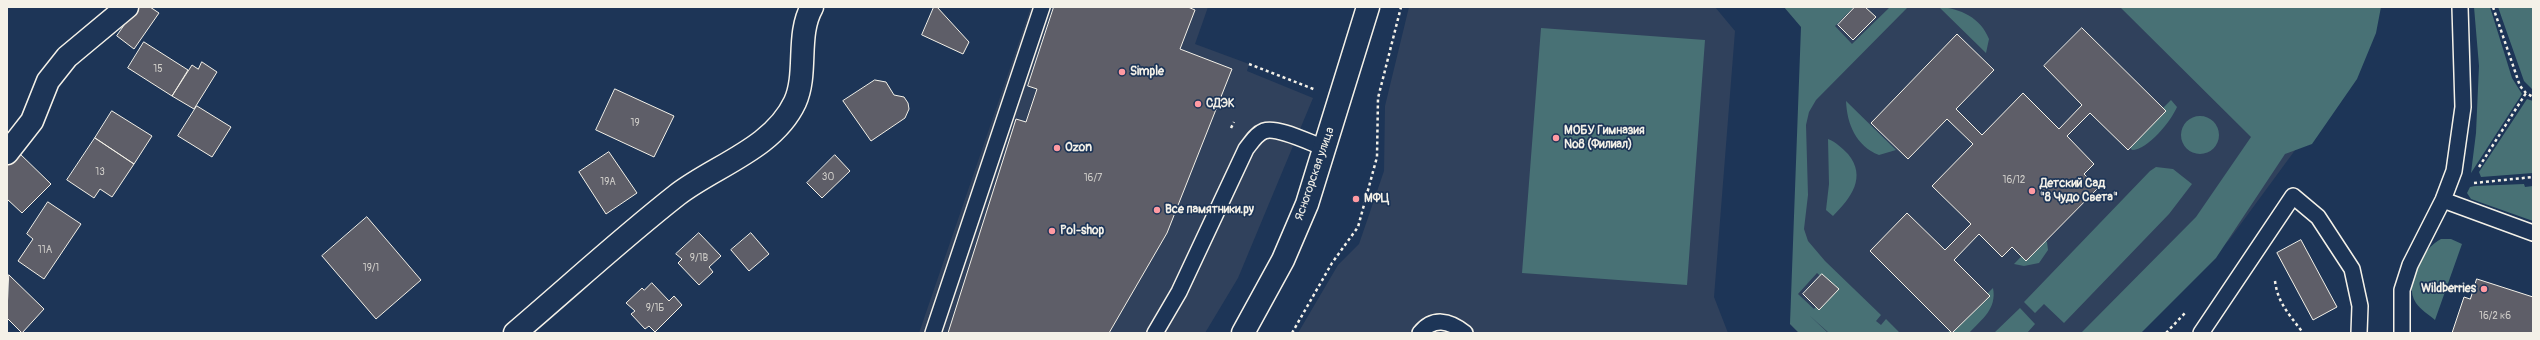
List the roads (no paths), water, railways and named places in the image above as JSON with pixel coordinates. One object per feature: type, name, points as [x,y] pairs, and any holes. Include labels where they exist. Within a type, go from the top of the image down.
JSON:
[{"type":"street","points":[[7,153],[32,121],[48,81],[67,57],[126,7]]},
{"type":"street","points":[[515,333],[678,194],[740,158],[779,125],[795,102],[800,77],[803,40],[812,7]]},
{"type":"street","name":"Ясногорская улица","points":[[1243,333],[1283,260],[1307,204],[1368,7]]},
{"type":"lane","points":[[933,333],[1042,7]]},
{"type":"lane","points":[[2402,333],[2402,290],[2410,265],[2443,200],[2454,171],[2463,107],[2460,7]]},
{"type":"lane","points":[[1155,333],[1179,292],[1246,149],[1255,137],[1263,131],[1274,130],[1324,148]]},
{"type":"lane","points":[[2201,333],[2292,196],[2318,217],[2352,268],[2360,306],[2359,333]]},
{"type":"lane","points":[[2443,200],[2533,232]]},
{"type":"lane","points":[[1420,333],[1426,325],[1437,321],[1447,322],[1464,333]]},
{"type":"place","name":"Simple","points":[[1122,72]]},
{"type":"place","name":"СДЭК","points":[[1198,104]]},
{"type":"place","name":"МОБУ Гимназия №8 (Филиал)","points":[[1556,138]]},
{"type":"place","name":"Ozon","points":[[1057,148]]},
{"type":"place","name":"Детский Сад \"8 Чудо Света\"","points":[[2032,191]]},
{"type":"place","name":"МФЦ","points":[[1356,199]]},
{"type":"place","name":"Все памятники.ру","points":[[1157,210]]},
{"type":"place","name":"Pol-shop","points":[[1052,231]]},
{"type":"place","name":"Wildberries","points":[[2484,289]]}]
